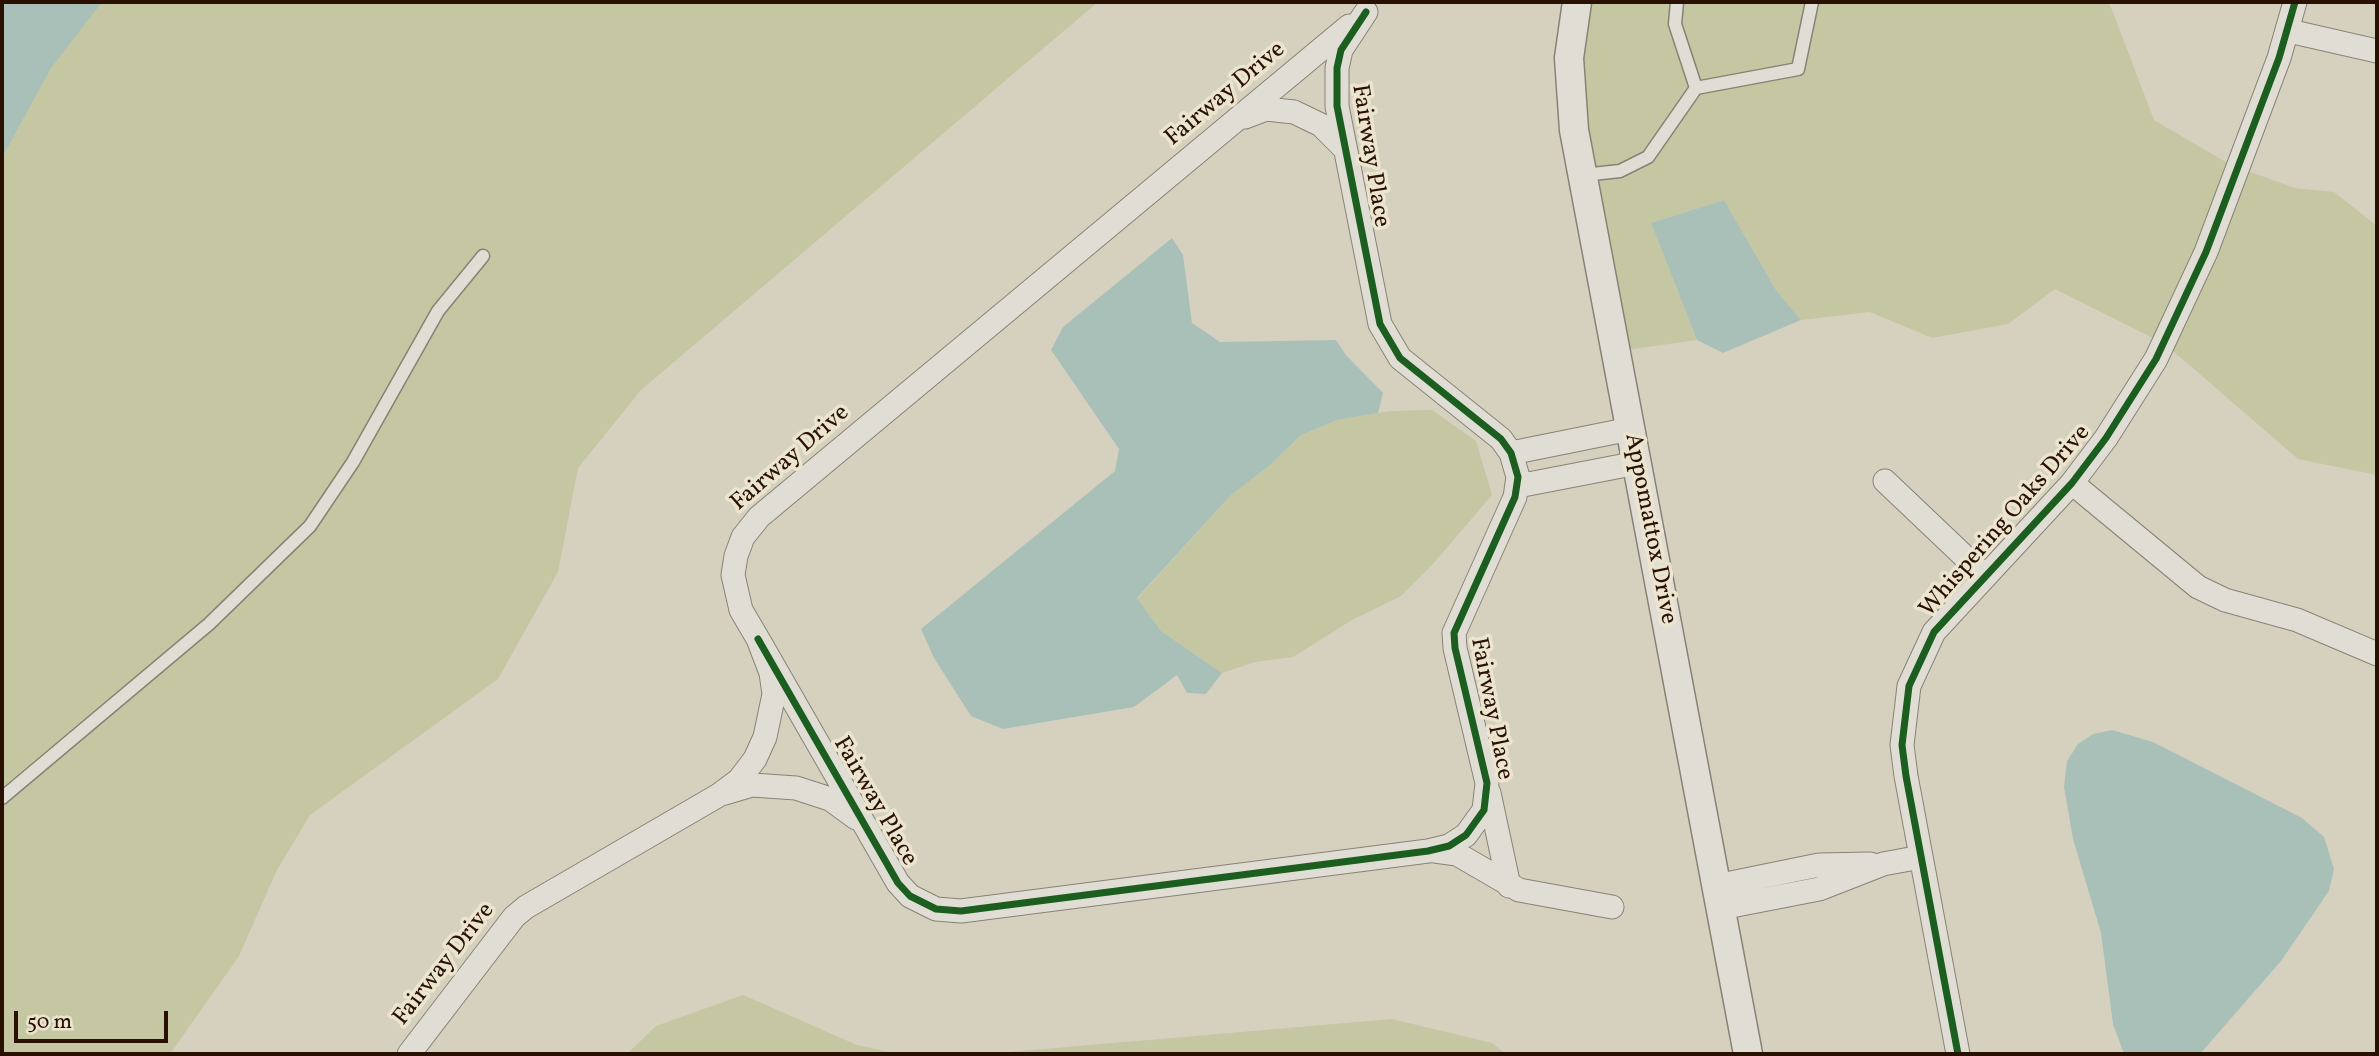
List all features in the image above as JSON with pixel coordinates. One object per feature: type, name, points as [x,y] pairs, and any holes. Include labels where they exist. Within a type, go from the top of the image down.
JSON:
[{"type":"street","name":"Appomattox Drive","points":[[1577,2],[1571,36],[1569,87],[1582,175],[1748,1054]]},
{"type":"street","name":"Whispering Oaks Drive","points":[[1958,1054],[1902,745],[1909,686],[1934,632],[2072,483],[2125,409],[2179,315],[2288,31],[2295,2]]},
{"type":"street","name":"Fairway Drive","points":[[409,1054],[520,912],[719,795],[748,769],[765,737],[774,694],[771,673],[758,639],[741,610],[733,575],[743,537],[759,517],[1372,7]]},
{"type":"street","name":"Fairway Place","points":[[1372,7],[1348,35],[1337,68],[1337,106],[1380,324],[1388,343],[1400,358],[1501,439],[1511,453]]},
{"type":"street","points":[[2288,31],[2377,51]]},
{"type":"street","name":"Fairway Place","points":[[1235,121],[1266,109],[1294,112],[1321,125],[1343,147]]},
{"type":"street","points":[[1630,429],[1511,453],[1517,469],[1518,486],[1637,463]]},
{"type":"street","points":[[1885,481],[1985,576]]},
{"type":"street","name":"Whispering Oaks Drive","points":[[2072,483],[2198,587],[2225,600],[2297,620],[2377,654]]},
{"type":"street","name":"Fairway Place","points":[[1509,886],[1455,648],[1454,633],[1518,486]]},
{"type":"street","name":"Fairway Place","points":[[758,639],[898,883],[910,896],[947,911],[1428,851],[1456,843],[1472,828],[1484,810],[1487,783]]},
{"type":"street","points":[[719,795],[762,785],[816,794],[844,807],[874,841]]},
{"type":"street","points":[[1428,851],[1457,854],[1509,886],[1534,894],[1612,907]]},
{"type":"street","points":[[1719,897],[1819,865],[1883,864],[1921,857]]},
{"type":"lane","points":[[1677,2],[1675,24],[1696,88]]},
{"type":"lane","points":[[1582,175],[1619,171],[1648,157],[1696,88],[1798,69],[1812,2]]},
{"type":"lane","points":[[2,798],[209,624],[310,526],[353,462],[438,311],[483,256]]},
{"type":"green space","points":[[100,2],[1098,2],[641,390],[578,468],[558,572],[498,679],[310,815],[277,870],[239,956],[170,1054],[2,1054],[2,51]]},
{"type":"green space","points":[[1588,2],[2109,2],[2154,120],[2231,165],[2295,188],[2334,192],[2377,226],[2377,475],[2298,459],[2165,344],[2055,289],[2008,324],[1932,338],[1870,312],[1801,320],[1776,290],[1724,200],[1651,223],[1697,340],[1627,350],[1580,85]]},
{"type":"green space","points":[[1432,410],[1476,441],[1492,495],[1432,565],[1401,596],[1352,620],[1293,657],[1255,662],[1222,673],[1161,631],[1137,599],[1230,496],[1269,466],[1301,435],[1337,420],[1390,411]]},
{"type":"green space","points":[[743,995],[857,1045],[899,1054],[627,1054],[656,1026]]},
{"type":"green space","points":[[1392,1019],[1492,1043],[1506,1054],[985,1054]]},
{"type":"water","points":[[2,2],[102,2],[51,68],[2,153]]},
{"type":"water","points":[[1724,200],[1776,290],[1801,320],[1723,353],[1697,340],[1651,223]]},
{"type":"water","points":[[1172,238],[1183,255],[1192,323],[1220,342],[1336,340],[1346,355],[1383,393],[1378,413],[1337,420],[1301,435],[1269,466],[1230,496],[1137,598],[1161,631],[1222,673],[1206,694],[1187,693],[1177,675],[1134,707],[1003,729],[971,716],[934,658],[921,629],[1115,471],[1119,449],[1051,350],[1063,327]]},
{"type":"water","points":[[2112,730],[2153,742],[2302,818],[2324,837],[2334,869],[2329,891],[2281,961],[2200,1054],[2124,1054],[2113,1024],[2101,933],[2073,839],[2064,787],[2067,761],[2078,744],[2093,734]]},
{"type":"cycle path","points":[[1958,1054],[1906,776],[1902,745],[1909,686],[1934,632],[2072,483],[2106,438],[2156,359],[2206,252],[2279,58],[2295,2]]},
{"type":"cycle path","points":[[758,639],[898,883],[910,896],[936,909],[961,911],[1428,851],[1449,846],[1466,835],[1484,810],[1487,783],[1455,648],[1454,633],[1515,497],[1518,477],[1511,453],[1501,439],[1400,358],[1380,324],[1337,106],[1337,68],[1341,50],[1366,12]]}]
